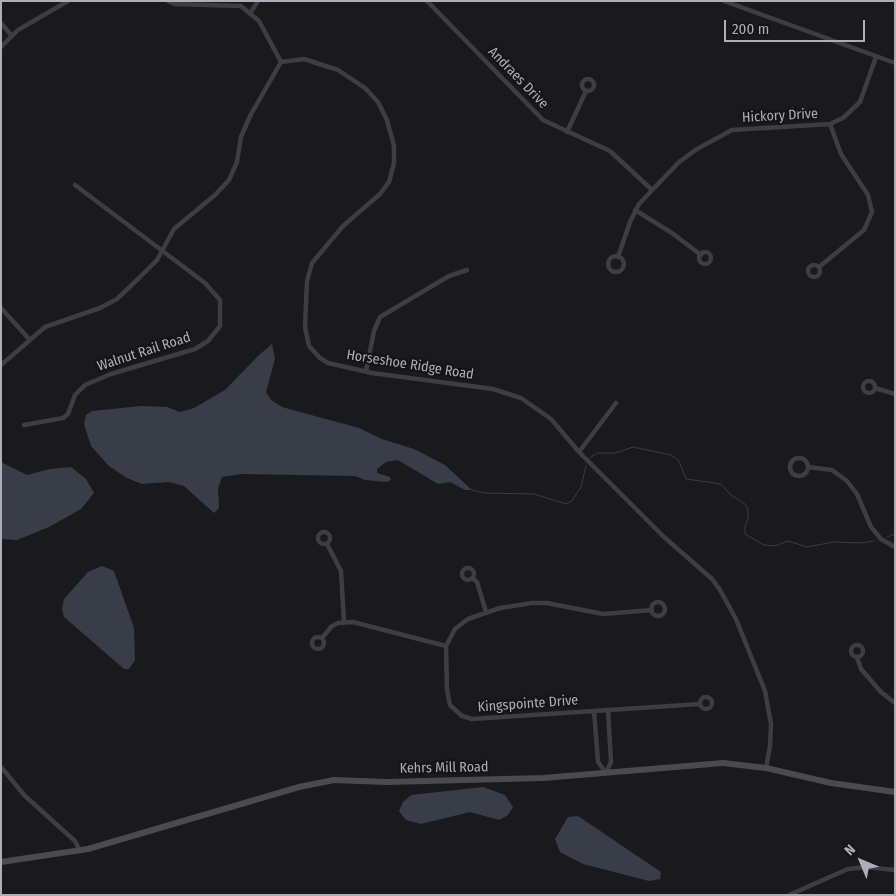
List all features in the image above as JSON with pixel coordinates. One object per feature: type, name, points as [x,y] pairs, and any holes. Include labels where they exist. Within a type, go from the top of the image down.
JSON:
[{"type":"main road","name":"Kehrs Mill Road","points":[[1,862],[80,851],[306,785],[334,780],[467,780],[606,774],[708,763],[766,768],[831,783],[895,792]]},
{"type":"street","points":[[1,47],[11,35],[68,1]]},
{"type":"street","points":[[1,365],[9,360],[30,338],[46,327],[82,315],[117,298],[139,278],[162,251],[174,229],[215,196],[229,180],[237,162],[241,137],[250,116],[281,62],[259,21],[251,12],[236,5],[210,6],[168,1]]},
{"type":"street","points":[[251,12],[258,1]]},
{"type":"street","name":"Andraes Drive","points":[[427,1],[543,120],[610,151],[651,189]]},
{"type":"street","points":[[724,1],[895,63]]},
{"type":"street","points":[[1,23],[11,35]]},
{"type":"street","name":"Hickory Drive","points":[[618,257],[635,210],[651,189],[679,162],[697,149],[732,130],[830,124],[848,115],[860,102],[876,57]]},
{"type":"street","name":"Horseshoe Ridge Road","points":[[281,62],[304,59],[346,74],[365,88],[378,102],[387,120],[394,146],[394,163],[387,186],[328,242],[312,263],[307,281],[305,327],[309,346],[320,358],[328,362],[366,371],[493,389],[521,398],[551,419],[580,452],[664,537],[712,579],[720,590],[736,618],[765,691],[771,724],[766,768]]},
{"type":"street","points":[[567,132],[586,91]]},
{"type":"street","points":[[820,267],[864,230],[872,212],[868,195],[841,154],[830,124]]},
{"type":"street","name":"Walnut Rail Road","points":[[24,425],[63,418],[68,414],[75,395],[85,385],[96,379],[195,349],[216,334],[222,316],[220,300],[205,283],[75,185]]},
{"type":"street","points":[[635,210],[672,233],[701,255]]},
{"type":"street","points":[[366,371],[374,331],[380,317],[449,276],[467,270]]},
{"type":"street","points":[[1,308],[30,338]]},
{"type":"street","points":[[875,388],[895,394]]},
{"type":"street","points":[[580,452],[616,403]]},
{"type":"street","points":[[798,458],[804,460],[808,467],[807,472],[800,476],[795,475],[790,469],[791,463],[798,458]]},
{"type":"street","points":[[808,467],[832,470],[847,481],[857,494],[871,527],[881,539],[895,547]]},
{"type":"street","points":[[327,544],[341,571],[344,622]]},
{"type":"street","points":[[472,578],[477,582],[486,612]]},
{"type":"street","points":[[322,638],[332,626],[344,622],[446,646],[455,629],[462,622],[486,612],[532,603],[547,603],[603,614],[652,610]]},
{"type":"street","name":"Kingspointe Drive","points":[[446,646],[447,696],[450,705],[462,716],[481,719],[700,704]]},
{"type":"street","points":[[857,657],[861,670],[881,692],[895,703]]},
{"type":"street","points":[[606,774],[611,762],[608,710]]},
{"type":"street","name":"Kingspointe Drive","points":[[594,711],[598,762],[606,774]]},
{"type":"street","points":[[1,767],[25,796],[75,841],[80,851]]},
{"type":"street","points":[[790,895],[848,869],[866,867],[895,870]]},
{"type":"shaded area","points":[[272,344],[275,359],[266,392],[271,400],[282,407],[359,428],[382,439],[414,449],[445,465],[472,490],[465,490],[450,482],[438,484],[398,460],[386,462],[377,469],[377,473],[390,477],[391,480],[387,482],[365,480],[355,476],[242,474],[222,477],[218,488],[219,508],[214,513],[184,486],[169,482],[142,484],[127,478],[109,466],[91,446],[84,424],[86,415],[92,411],[141,406],[167,407],[180,412],[194,408],[225,390]]},
{"type":"shaded area","points":[[1,462],[27,475],[50,469],[71,467],[86,479],[94,493],[81,509],[49,527],[17,540],[1,539]]},
{"type":"shaded area","points":[[102,566],[114,571],[134,628],[135,660],[129,669],[124,669],[64,617],[62,609],[64,599],[88,572]]},
{"type":"shaded area","points":[[483,787],[505,795],[513,807],[508,815],[499,820],[470,812],[421,824],[406,820],[399,811],[403,802],[411,795]]},
{"type":"shaded area","points":[[578,816],[661,872],[660,879],[649,881],[583,864],[560,852],[555,839],[568,817]]},
{"type":"waterway","points":[[590,458],[597,453],[615,453],[633,447],[671,455],[679,461],[686,479],[721,484],[731,495],[745,504],[748,509],[745,534],[764,545],[775,546],[788,541],[807,547],[834,542],[860,543],[874,541]]},
{"type":"waterway","points":[[472,490],[484,493],[534,494],[566,504],[572,501],[581,487],[586,466]]},
{"type":"waterway","points":[[887,537],[895,534]]}]
